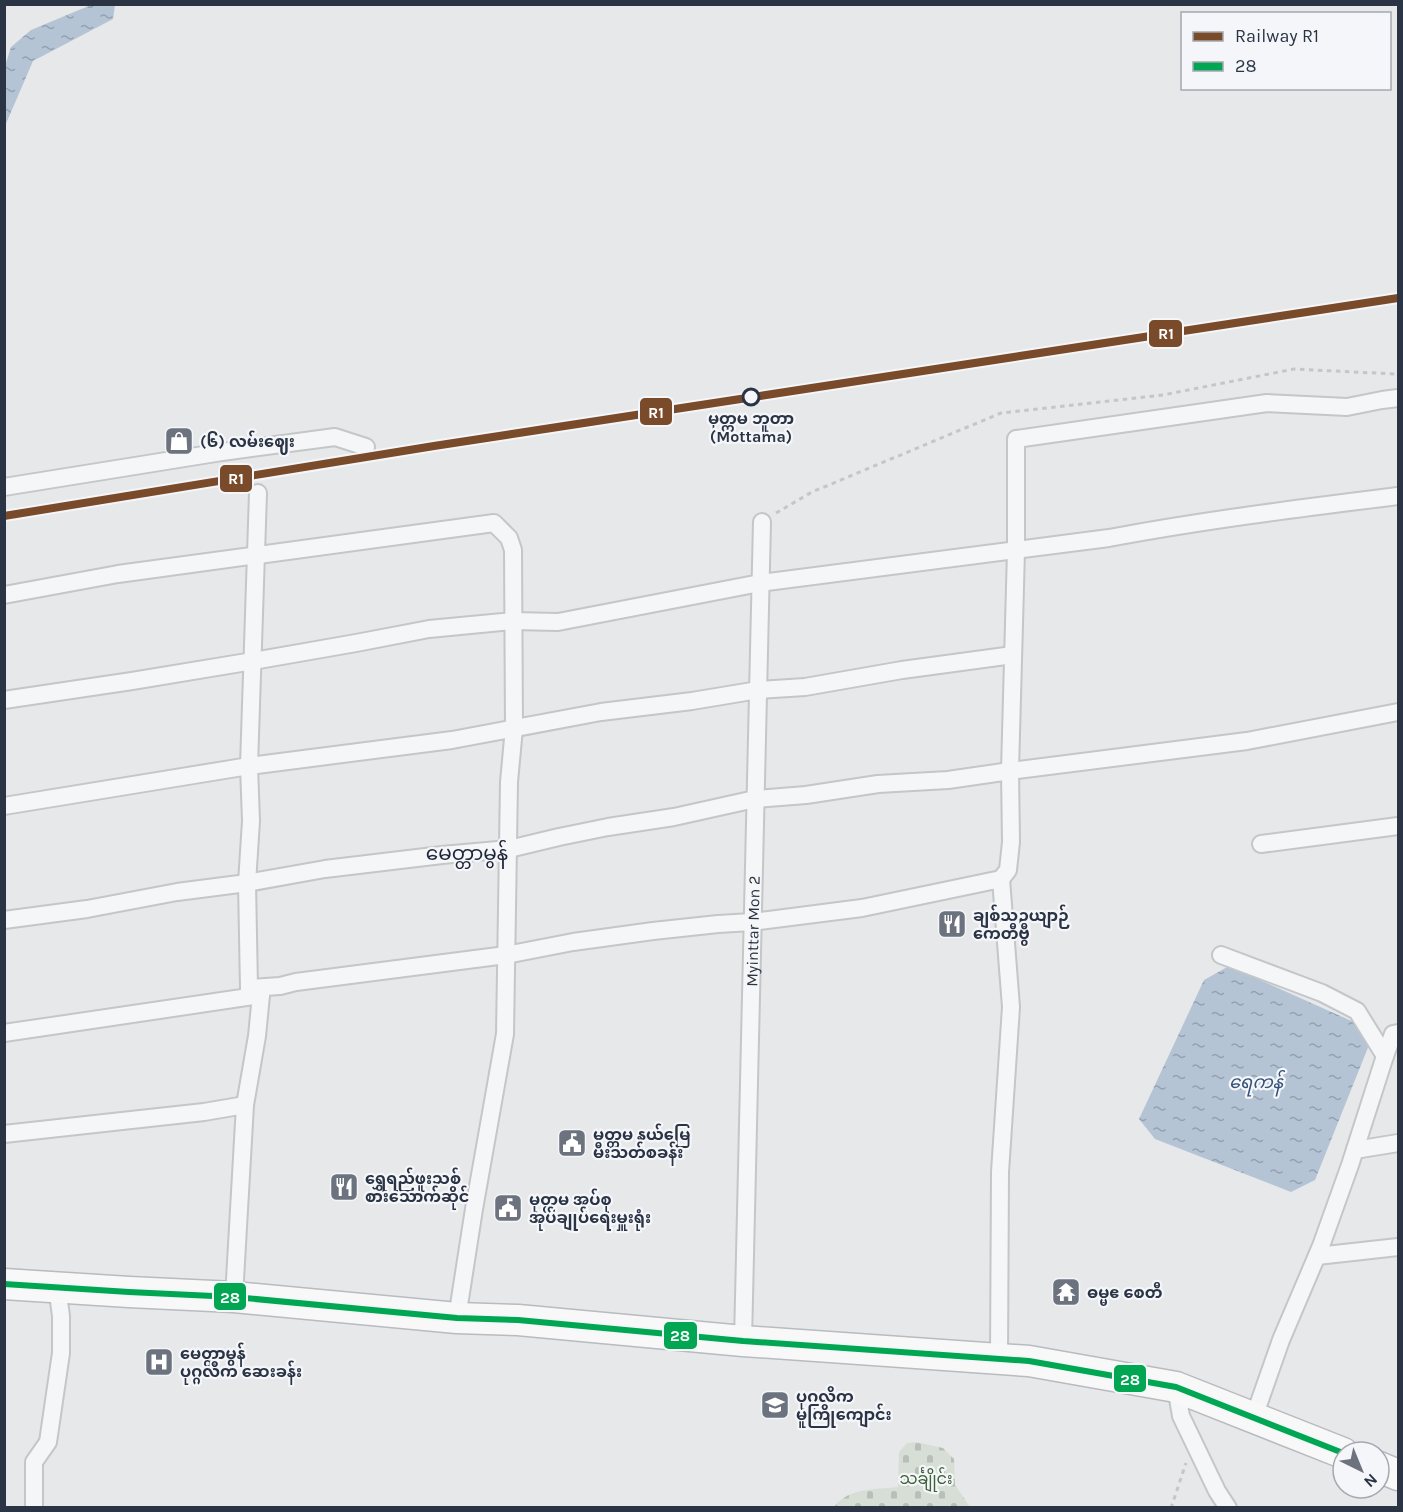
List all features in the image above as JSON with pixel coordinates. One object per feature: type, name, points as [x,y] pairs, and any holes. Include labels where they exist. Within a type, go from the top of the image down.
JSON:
[{"type":"highway","points":[[4,1284],[234,1297],[457,1318],[518,1320],[743,1341],[1029,1361],[1176,1387],[1331,1447]]},
{"type":"street","points":[[4,1033],[255,992],[296,982],[506,955],[573,942],[653,931],[752,922],[862,908],[1001,879],[1008,870],[1010,851],[1017,439],[1267,403],[1347,407],[1398,398]]},
{"type":"street","points":[[4,487],[222,452],[335,437],[366,447]]},
{"type":"street","points":[[234,1297],[245,1105],[257,1036],[247,884],[251,821],[249,766],[258,494]]},
{"type":"street","points":[[4,700],[253,661],[429,629],[512,621],[558,622],[760,583],[1110,538],[1155,529],[1398,496]]},
{"type":"street","name":"Myinttar Mon 2","points":[[743,1341],[762,522]]},
{"type":"street","points":[[4,595],[118,574],[494,523],[509,538],[513,550],[514,728],[509,782],[506,1034],[457,1318]]},
{"type":"street","points":[[4,806],[249,766],[452,740],[601,712],[758,690],[805,687],[902,670],[1013,655]]},
{"type":"street","points":[[4,920],[87,909],[177,892],[247,884],[325,869],[509,849],[608,827],[674,817],[755,799],[806,795],[878,784],[948,780],[1247,741],[1398,712]]},
{"type":"street","points":[[1261,844],[1398,826]]},
{"type":"street","points":[[999,1359],[1000,1172],[1011,1007],[1001,879]]},
{"type":"street","points":[[1221,956],[1322,993],[1357,1011],[1385,1056]]},
{"type":"street","points":[[1254,1417],[1281,1340],[1317,1256],[1393,1034],[1398,1033]]},
{"type":"street","points":[[4,1134],[204,1112],[245,1105]]},
{"type":"street","points":[[1355,1150],[1398,1143]]},
{"type":"street","points":[[1317,1256],[1398,1247]]},
{"type":"street","points":[[34,1508],[34,1462],[48,1442],[61,1353],[61,1316],[57,1287]]},
{"type":"street","points":[[1176,1387],[1181,1416],[1217,1491],[1228,1508]]},
{"type":"path","points":[[1171,1508],[1193,1441]]},
{"type":"green space","name":"သင်္ချိုင်း","points":[[916,1442],[943,1448],[954,1459],[955,1485],[970,1507],[834,1507],[847,1496],[855,1493],[898,1487],[899,1452],[907,1443]]},
{"type":"water","points":[[91,5],[115,5],[113,19],[33,61],[5,126],[5,66],[11,47],[31,30]]},
{"type":"water","name":"ရေကန်","points":[[1229,966],[1356,1023],[1369,1045],[1315,1180],[1291,1192],[1155,1139],[1139,1119],[1204,980]]},
{"type":"rail line","name":"R1","points":[[4,516],[434,446],[1398,298]]},
{"type":"transit line","name":"28","points":[[4,1284],[234,1297],[457,1318],[518,1320],[743,1341],[1029,1361],[1176,1387],[1331,1448]]},
{"type":"place","name":"မုတ္တမ ဘူတာ (Mottama)","points":[[751,397]]},
{"type":"place","name":"(၆) လမ်းဈေး","points":[[179,441]]},
{"type":"place","name":"ချစ်သူဥယျာဉ် ကေတီဗွီ","points":[[952,924]]},
{"type":"place","name":"မုတ္တမ နယ်မြေ မီးသတ်စခန်း","points":[[572,1143]]},
{"type":"place","name":"ရွှေရည်ဖူးသစ် စားသောက်ဆိုင်","points":[[344,1187]]},
{"type":"place","name":"မုတ္တမ အုပ်စု အုပ်ချုပ်ရေးမှူးရုံး","points":[[508,1208]]},
{"type":"place","name":"ဓမ္မဧ စေတီ","points":[[1066,1292]]},
{"type":"place","name":"မေတ္တာမွန် ပုဂ္ဂလိက ဆေးခန်း","points":[[159,1362]]},
{"type":"place","name":"ပုဂ္ဂလိက မူကြိုကျောင်း","points":[[775,1405]]},
{"type":"district","name":"မေတ္တာမွန်","points":[[467,853]]}]
